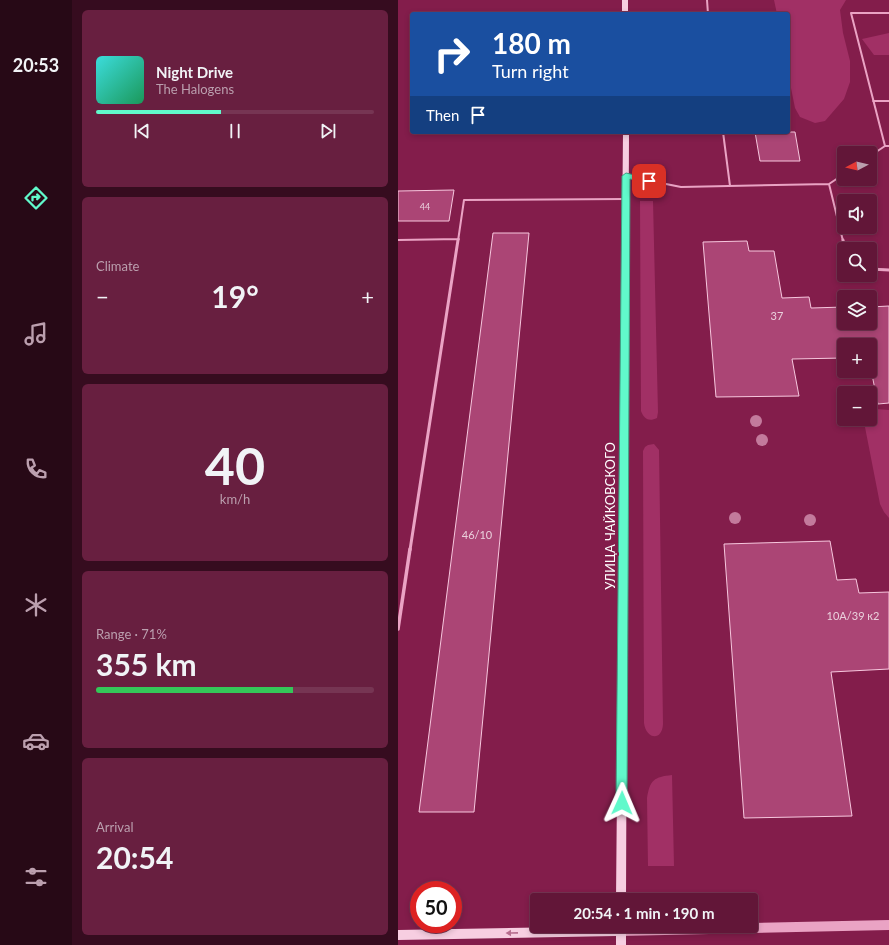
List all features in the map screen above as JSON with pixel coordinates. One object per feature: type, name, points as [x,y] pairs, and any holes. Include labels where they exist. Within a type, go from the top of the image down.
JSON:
[{"type":"main road","points":[[625,0],[625,12]]},
{"type":"main road","name":"УЛИЦА ЧАЙКОВСКОГО","points":[[621,893],[626,134]]},
{"type":"main road","points":[[398,935],[530,931]]},
{"type":"main road","points":[[621,933],[621,945]]},
{"type":"street","points":[[758,926],[889,925]]},
{"type":"lane","points":[[706,0],[708,12]]},
{"type":"lane","points":[[885,146],[851,13],[889,12]]},
{"type":"lane","points":[[873,101],[889,101]]},
{"type":"lane","points":[[723,134],[730,186]]},
{"type":"lane","points":[[877,151],[885,146],[889,146]]},
{"type":"lane","points":[[626,176],[681,187],[829,184],[837,179]]},
{"type":"lane","points":[[829,184],[843,242]]},
{"type":"lane","points":[[398,629],[464,200],[626,199]]},
{"type":"lane","points":[[398,240],[458,240]]},
{"type":"lane","points":[[877,270],[889,270]]},
{"type":"shaded area","points":[[774,0],[846,0],[840,10],[843,33],[850,61],[850,82],[844,99],[825,121],[815,123],[800,117],[795,108],[790,83],[790,12],[777,12]]},
{"type":"shaded area","points":[[889,33],[889,55],[874,55],[862,39]]},
{"type":"shaded area","points":[[640,201],[653,201],[658,412],[657,418],[652,420],[645,418],[641,411]]},
{"type":"shaded area","points":[[877,409],[889,410],[889,518],[880,504],[865,426],[877,426]]},
{"type":"shaded area","points":[[654,444],[659,450],[663,724],[660,734],[657,736],[651,735],[648,732],[644,723],[643,451],[648,445]]},
{"type":"shaded area","points":[[672,775],[674,866],[648,866],[648,792],[651,783],[654,780]]},
{"type":"building","points":[[790,132],[795,132],[800,161],[760,161],[755,134],[790,134]]},
{"type":"building","points":[[454,190],[449,221],[398,221],[398,191]]},
{"type":"building","points":[[493,233],[529,233],[474,812],[419,812]]},
{"type":"building","points":[[747,241],[749,251],[774,251],[782,298],[809,297],[811,308],[837,307],[837,330],[877,330],[877,307],[889,306],[889,403],[878,404],[877,386],[874,386],[873,378],[877,378],[877,338],[837,338],[837,358],[792,359],[799,396],[716,397],[703,242]]},
{"type":"building","points":[[830,541],[837,580],[856,579],[859,593],[889,592],[889,669],[831,672],[852,816],[744,818],[724,544]]},
{"type":"route","points":[[622,803],[626,176],[649,181]]}]
